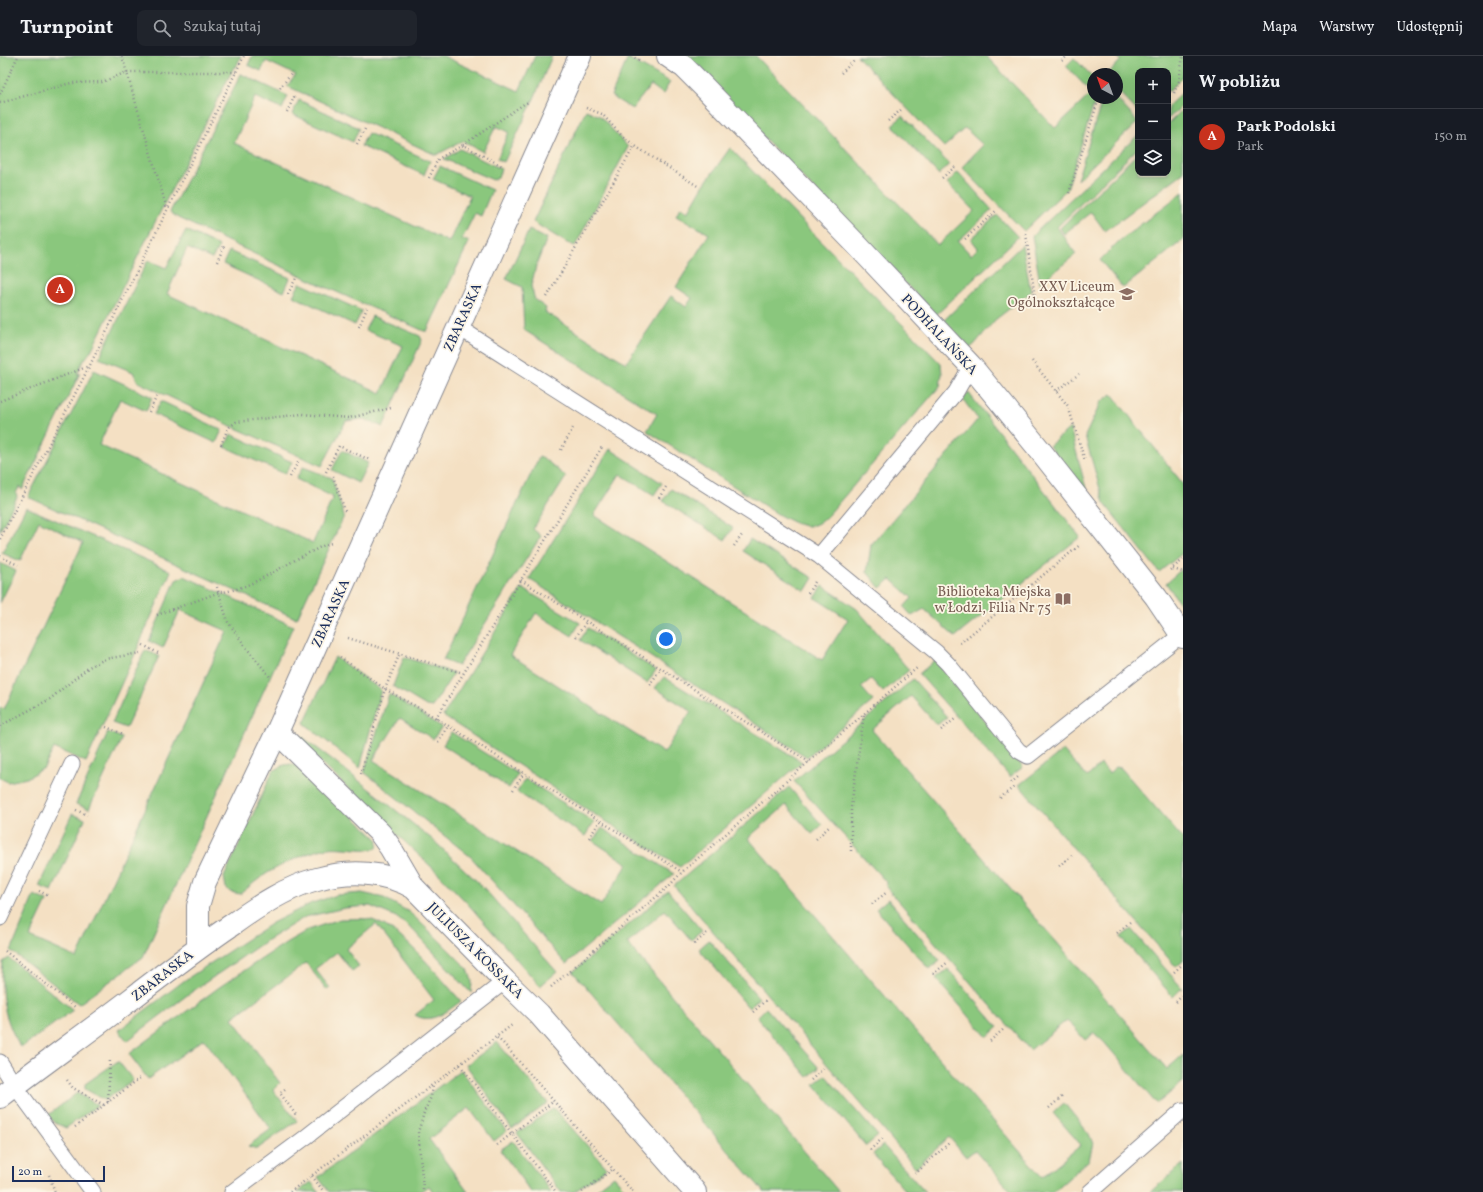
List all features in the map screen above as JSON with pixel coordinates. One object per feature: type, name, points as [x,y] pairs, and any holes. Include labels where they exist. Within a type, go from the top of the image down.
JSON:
[{"type":"street","name":"ZBARASKA","points":[[7,1091],[100,1023],[198,948],[198,906],[205,882],[277,732],[580,56]]},
{"type":"street","name":"PODHALAŃSKA","points":[[668,56],[684,67],[709,92],[971,366],[1156,597],[1182,636]]},
{"type":"street","points":[[277,732],[380,833],[414,888]]},
{"type":"street","name":"JULIUSZA KOSSAKA","points":[[198,948],[254,909],[294,887],[316,879],[334,875],[360,873],[388,876],[402,881],[414,888],[532,1007],[695,1192]]},
{"type":"lane","points":[[458,327],[819,556],[936,652],[948,664],[1019,751],[1028,756],[1182,636]]},
{"type":"lane","points":[[819,556],[956,392],[971,366]]},
{"type":"lane","points":[[0,918],[72,764]]},
{"type":"lane","points":[[232,1192],[306,1137],[505,981]]},
{"type":"lane","points":[[0,1062],[7,1091],[55,1142],[92,1192]]},
{"type":"lane","points":[[1090,1192],[1183,1110]]},
{"type":"path","points":[[0,94],[18,56]]},
{"type":"path","points":[[122,56],[167,209]]},
{"type":"path","points":[[0,539],[90,365],[244,56]]},
{"type":"path","points":[[1062,61],[1068,56]]},
{"type":"path","points":[[1174,93],[1179,81],[1183,56]]},
{"type":"path","points":[[842,73],[855,60]]},
{"type":"path","points":[[0,103],[71,83],[102,82],[127,72],[236,72]]},
{"type":"path","points":[[280,88],[292,73]]},
{"type":"path","points":[[287,112],[295,95]]},
{"type":"path","points":[[429,178],[438,159],[463,145],[524,104],[533,101]]},
{"type":"path","points":[[1069,193],[1098,104]]},
{"type":"path","points":[[584,107],[602,114],[622,135],[635,145],[699,187]]},
{"type":"path","points":[[888,121],[902,109]]},
{"type":"path","points":[[357,144],[366,127]]},
{"type":"path","points":[[463,145],[506,168]]},
{"type":"path","points":[[547,297],[635,145]]},
{"type":"path","points":[[942,178],[956,166]]},
{"type":"path","points":[[965,239],[998,210]]},
{"type":"path","points":[[1026,234],[1035,298]]},
{"type":"path","points":[[217,262],[225,244]]},
{"type":"path","points":[[288,294],[297,276]]},
{"type":"path","points":[[359,327],[367,308]]},
{"type":"path","points":[[0,401],[90,365]]},
{"type":"path","points":[[1056,391],[1079,374]]},
{"type":"path","points":[[149,412],[157,396]]},
{"type":"path","points":[[221,445],[228,428],[236,422],[302,414],[349,418],[393,408]]},
{"type":"path","points":[[560,450],[576,422]]},
{"type":"path","points":[[436,718],[606,440]]},
{"type":"path","points":[[326,472],[339,446],[374,463]]},
{"type":"path","points":[[290,477],[299,460]]},
{"type":"path","points":[[334,476],[346,513]]},
{"type":"path","points":[[659,498],[669,482]]},
{"type":"path","points":[[532,1007],[568,971],[669,886],[682,872],[936,652],[946,641],[954,649],[1089,538],[1095,519]]},
{"type":"path","points":[[734,546],[744,531]]},
{"type":"path","points":[[157,615],[220,592],[228,592],[248,585],[298,557],[334,542]]},
{"type":"path","points":[[0,556],[18,565]]},
{"type":"path","points":[[1172,568],[1183,572]]},
{"type":"path","points":[[808,594],[817,578]]},
{"type":"path","points":[[521,580],[809,762]]},
{"type":"path","points":[[217,587],[220,592],[228,622],[245,646],[271,677],[273,682]]},
{"type":"path","points":[[576,638],[586,622]]},
{"type":"path","points":[[344,636],[463,673]]},
{"type":"path","points":[[143,645],[160,654]]},
{"type":"path","points":[[0,726],[50,698],[89,667],[105,659],[140,653]]},
{"type":"path","points":[[361,774],[385,689],[400,653]]},
{"type":"path","points":[[337,655],[385,689],[436,718],[682,872]]},
{"type":"path","points":[[650,685],[660,669]]},
{"type":"path","points":[[850,851],[852,807],[864,713]]},
{"type":"path","points":[[942,730],[955,719]]},
{"type":"path","points":[[438,742],[448,726]]},
{"type":"path","points":[[106,727],[123,734]]},
{"type":"path","points":[[513,790],[524,773]]},
{"type":"path","points":[[1000,798],[1014,787]]},
{"type":"path","points":[[589,838],[600,821]]},
{"type":"path","points":[[816,839],[829,827]]},
{"type":"path","points":[[1059,866],[1072,855]]},
{"type":"path","points":[[33,889],[49,896]]},
{"type":"path","points":[[872,904],[887,892]]},
{"type":"path","points":[[1117,933],[1130,922]]},
{"type":"path","points":[[694,944],[708,932]]},
{"type":"path","points":[[5,951],[80,1011]]},
{"type":"path","points":[[933,974],[948,962]]},
{"type":"path","points":[[1174,972],[1183,964]]},
{"type":"path","points":[[1176,1002],[1183,995]]},
{"type":"path","points":[[753,1012],[766,1000]]},
{"type":"path","points":[[990,1041],[1005,1028]]},
{"type":"path","points":[[290,1192],[497,1038],[633,1192]]},
{"type":"path","points":[[108,1102],[110,1059]]},
{"type":"path","points":[[460,1065],[556,1192]]},
{"type":"path","points":[[811,1080],[824,1068]]},
{"type":"path","points":[[55,1142],[140,1078]]},
{"type":"path","points":[[66,1079],[73,1088],[104,1105]]},
{"type":"path","points":[[423,1189],[418,1132],[431,1097],[433,1086]]},
{"type":"path","points":[[1049,1108],[1064,1095]]},
{"type":"path","points":[[497,1145],[554,1101]]},
{"type":"path","points":[[870,1150],[884,1138]]},
{"type":"path","points":[[915,1174],[949,1143]]},
{"type":"path","points":[[582,1192],[613,1169]]},
{"type":"path","points":[[312,1176],[324,1192]]},
{"type":"green space","points":[[0,56],[241,56],[147,238],[91,351],[82,363],[77,374],[80,373],[22,490],[20,486],[16,493],[17,497],[0,531]]},
{"type":"green space","points":[[252,56],[443,56],[519,91],[535,56],[552,56],[533,101],[504,162],[497,159],[509,132],[496,126],[483,152],[463,141],[436,155],[287,86],[296,75],[266,61],[261,71],[248,65]]},
{"type":"green space","points":[[685,56],[756,56],[938,245],[974,211],[947,183],[958,172],[992,210],[958,241],[971,255],[978,248],[971,239],[997,215],[1018,237],[936,315]]},
{"type":"green space","points":[[857,56],[986,56],[1055,128],[1087,98],[1087,104],[1094,104],[1067,189],[1024,231],[962,167],[983,145],[965,128],[944,147]]},
{"type":"green space","points":[[1116,56],[1183,56],[1183,77],[1171,89],[1171,68],[1135,68],[1135,109],[1123,96],[1123,68],[1114,68],[1121,60]]},
{"type":"green space","points":[[628,58],[670,82],[663,94],[651,85],[632,109],[611,96]]},
{"type":"green space","points":[[1074,58],[1087,71],[1087,88],[1066,66]]},
{"type":"green space","points":[[241,74],[288,96],[282,109],[255,97],[234,143],[449,242],[470,196],[433,179],[440,166],[492,190],[481,216],[475,213],[462,239],[469,242],[427,331],[321,285],[178,218],[170,212]]},
{"type":"green space","points":[[1183,92],[1183,105],[1171,116],[1171,103]]},
{"type":"green space","points":[[299,100],[359,128],[353,142],[292,114]]},
{"type":"green space","points":[[1101,104],[1122,104],[1135,119],[1135,125],[1077,180]]},
{"type":"green space","points":[[1183,109],[1183,173],[1105,231],[1091,212],[1064,234],[1060,228],[1135,156],[1135,176],[1171,176],[1171,121]]},
{"type":"green space","points":[[586,110],[600,116],[628,147],[575,246],[567,243],[533,222]]},
{"type":"green space","points":[[903,116],[949,164],[939,175],[892,125]]},
{"type":"green space","points":[[368,133],[430,161],[424,175],[361,146]]},
{"type":"green space","points":[[1135,138],[1135,151],[1057,227],[1076,254],[1040,283],[1032,236]]},
{"type":"green space","points":[[730,148],[941,364],[942,374],[940,386],[829,514],[823,520],[811,526],[805,526],[793,522],[779,515],[647,431],[657,414],[524,330],[522,287],[506,279],[529,230],[547,238],[536,266],[531,286],[535,300],[546,308],[545,312],[626,363],[671,296],[686,307],[692,298],[676,287],[709,234],[676,215],[681,207],[688,212],[703,186]]},
{"type":"green space","points":[[460,149],[501,169],[498,178],[493,180],[444,159]]},
{"type":"green space","points":[[1183,192],[1183,240],[1123,288],[1100,260],[1118,242]]},
{"type":"green space","points":[[186,230],[219,246],[212,259],[187,248],[167,294],[381,393],[403,346],[365,330],[372,316],[420,336],[422,340],[383,427],[364,419],[346,421],[322,466],[231,426],[138,382],[133,372],[99,358],[148,260],[166,268]]},
{"type":"green space","points":[[1022,245],[1031,292],[995,320],[974,345],[968,349],[942,322]]},
{"type":"green space","points":[[229,251],[290,278],[284,292],[223,264]]},
{"type":"green space","points":[[300,283],[362,311],[355,325],[293,296]]},
{"type":"green space","points":[[94,370],[152,397],[146,411],[120,399],[99,445],[313,543],[333,497],[296,479],[303,467],[332,478],[344,516],[297,618],[28,497]]},
{"type":"green space","points":[[968,392],[1080,537],[955,637],[924,609],[912,616],[904,607],[912,598],[891,579],[880,588],[867,572],[871,545],[978,419],[963,400]]},
{"type":"green space","points":[[1112,394],[1183,484],[1183,553],[1159,572],[1104,503],[1085,436],[1101,402]]},
{"type":"green space","points":[[161,401],[222,430],[216,443],[154,414]]},
{"type":"green space","points":[[1070,428],[1087,492],[1049,446]]},
{"type":"green space","points":[[231,434],[292,462],[285,474],[225,447]]},
{"type":"green space","points":[[610,449],[662,483],[654,495],[620,474],[594,515],[822,660],[848,619],[815,598],[823,586],[857,609],[909,670],[883,692],[871,679],[861,687],[873,701],[807,757],[529,579]]},
{"type":"green space","points":[[342,450],[368,463],[358,483],[332,470]]},
{"type":"green space","points":[[539,457],[546,460],[566,477],[533,529],[541,536],[458,666],[443,660]]},
{"type":"green space","points":[[671,489],[733,528],[725,540],[663,501]]},
{"type":"green space","points":[[26,507],[171,571],[86,762],[54,748],[44,768],[27,778],[8,782],[0,778],[0,707],[4,709],[83,543],[39,521],[20,561],[2,553]]},
{"type":"green space","points":[[750,539],[813,578],[805,591],[743,551]]},
{"type":"green space","points":[[0,563],[16,571],[0,603]]},
{"type":"green space","points":[[1183,568],[1183,608],[1166,583]]},
{"type":"green space","points":[[184,576],[293,626],[143,957],[79,1004],[11,951],[34,895],[47,901],[30,937],[77,958],[227,631],[180,610],[163,648],[149,641],[176,580]]},
{"type":"green space","points":[[522,588],[580,623],[572,636],[536,613],[510,655],[664,753],[691,711],[655,688],[664,677],[802,762],[680,867],[594,814],[443,716]]},
{"type":"green space","points":[[588,628],[656,670],[647,683],[580,640]]},
{"type":"green space","points":[[145,650],[159,656],[126,728],[112,723]]},
{"type":"green space","points":[[335,657],[381,690],[360,768],[304,723]]},
{"type":"green space","points":[[404,657],[454,673],[432,707],[426,706],[393,686]]},
{"type":"green space","points":[[935,660],[1023,767],[1010,777],[919,674]]},
{"type":"green space","points":[[913,679],[947,717],[937,725],[911,696],[872,730],[1167,1069],[1183,1055],[1183,1082],[1158,1103],[1154,1101],[1104,1042],[1094,1033],[1085,1040],[1067,1020],[1030,1050],[886,887],[887,883],[794,781]]},
{"type":"green space","points":[[389,694],[442,727],[433,739],[400,718],[373,760],[601,905],[628,864],[593,841],[602,828],[674,874],[566,964],[471,857],[364,772]]},
{"type":"green space","points":[[293,730],[433,840],[483,887],[557,972],[540,986],[468,904],[441,876],[297,740]]},
{"type":"green space","points":[[108,732],[122,738],[89,809],[76,804]]},
{"type":"green space","points":[[451,732],[518,774],[509,788],[443,745]]},
{"type":"green space","points":[[1063,750],[1087,777],[1101,764],[1109,773],[1116,767],[1121,768],[1183,839],[1183,961],[1176,967],[1019,785]]},
{"type":"green space","points":[[291,764],[301,767],[378,840],[377,848],[328,848],[313,852],[290,861],[269,872],[240,894],[230,892],[226,888],[224,877],[273,771],[284,765]]},
{"type":"green space","points":[[525,779],[594,822],[585,836],[517,792]]},
{"type":"green space","points":[[789,787],[822,825],[812,834],[786,805],[748,838],[1042,1177],[1081,1145],[1053,1113],[1064,1103],[1089,1134],[1093,1144],[1089,1160],[1053,1192],[1012,1192],[975,1150],[966,1157],[949,1137],[916,1168],[674,886]]},
{"type":"green space","points":[[72,814],[85,819],[52,891],[39,886]]},
{"type":"green space","points":[[668,891],[702,931],[691,940],[665,910],[627,943],[839,1192],[764,1192],[573,972]]},
{"type":"green space","points":[[362,893],[384,898],[409,912],[468,969],[472,981],[471,993],[413,930],[396,917],[370,906],[345,908],[305,917],[264,942],[186,996],[127,1041],[119,1030],[185,980],[272,923],[312,903],[337,895]]},
{"type":"green space","points":[[888,899],[940,961],[929,969],[876,909]]},
{"type":"green space","points":[[340,919],[367,919],[392,930],[418,953],[461,1001],[451,1009],[433,1018],[421,1018],[415,1015],[434,1000],[376,924],[346,949],[359,966],[352,971],[337,952],[315,969],[330,988],[327,990],[306,963],[232,1018],[280,1083],[273,1090],[297,1121],[257,1149],[248,1146],[271,1129],[204,1039],[148,1079],[129,1054],[218,988],[287,942],[308,930]]},
{"type":"green space","points":[[1131,929],[1182,988],[1173,997],[1121,937]]},
{"type":"green space","points":[[709,940],[759,998],[749,1008],[699,949]]},
{"type":"green space","points":[[9,958],[73,1010],[22,1047],[19,1045],[9,1024],[4,1005],[2,985],[3,962]]},
{"type":"green space","points":[[948,969],[998,1027],[987,1037],[936,978]]},
{"type":"green space","points":[[766,1008],[819,1068],[808,1077],[757,1017]]},
{"type":"green space","points":[[497,1042],[548,1103],[512,1129],[466,1065]]},
{"type":"green space","points":[[118,1061],[133,1080],[105,1100],[85,1089],[85,1084]]},
{"type":"green space","points":[[461,1070],[507,1131],[494,1141],[469,1108],[429,1139],[468,1192],[433,1192],[429,1186],[419,1192],[329,1192],[318,1177]]},
{"type":"green space","points":[[825,1075],[878,1136],[866,1146],[814,1084]]},
{"type":"green space","points":[[77,1093],[98,1105],[66,1128],[55,1123],[47,1116]]},
{"type":"green space","points":[[554,1108],[607,1168],[574,1192],[561,1192],[517,1133]]},
{"type":"green space","points":[[513,1141],[551,1192],[531,1192],[500,1150]]},
{"type":"green space","points":[[883,1145],[925,1192],[906,1192],[873,1154]]},
{"type":"green space","points":[[1183,1164],[1183,1192],[1150,1192]]},
{"type":"green space","points":[[614,1176],[628,1192],[593,1192]]},
{"type":"green space","points":[[311,1182],[319,1192],[298,1192]]},
{"type":"place","name":"Park Podolski","points":[[60,290]]},
{"type":"place","name":"XXV Liceum Ogólnokształcące","points":[[1127,294]]},
{"type":"place","name":"Biblioteka Miejska w Łodzi, Filia Nr 75","points":[[1063,599]]}]
